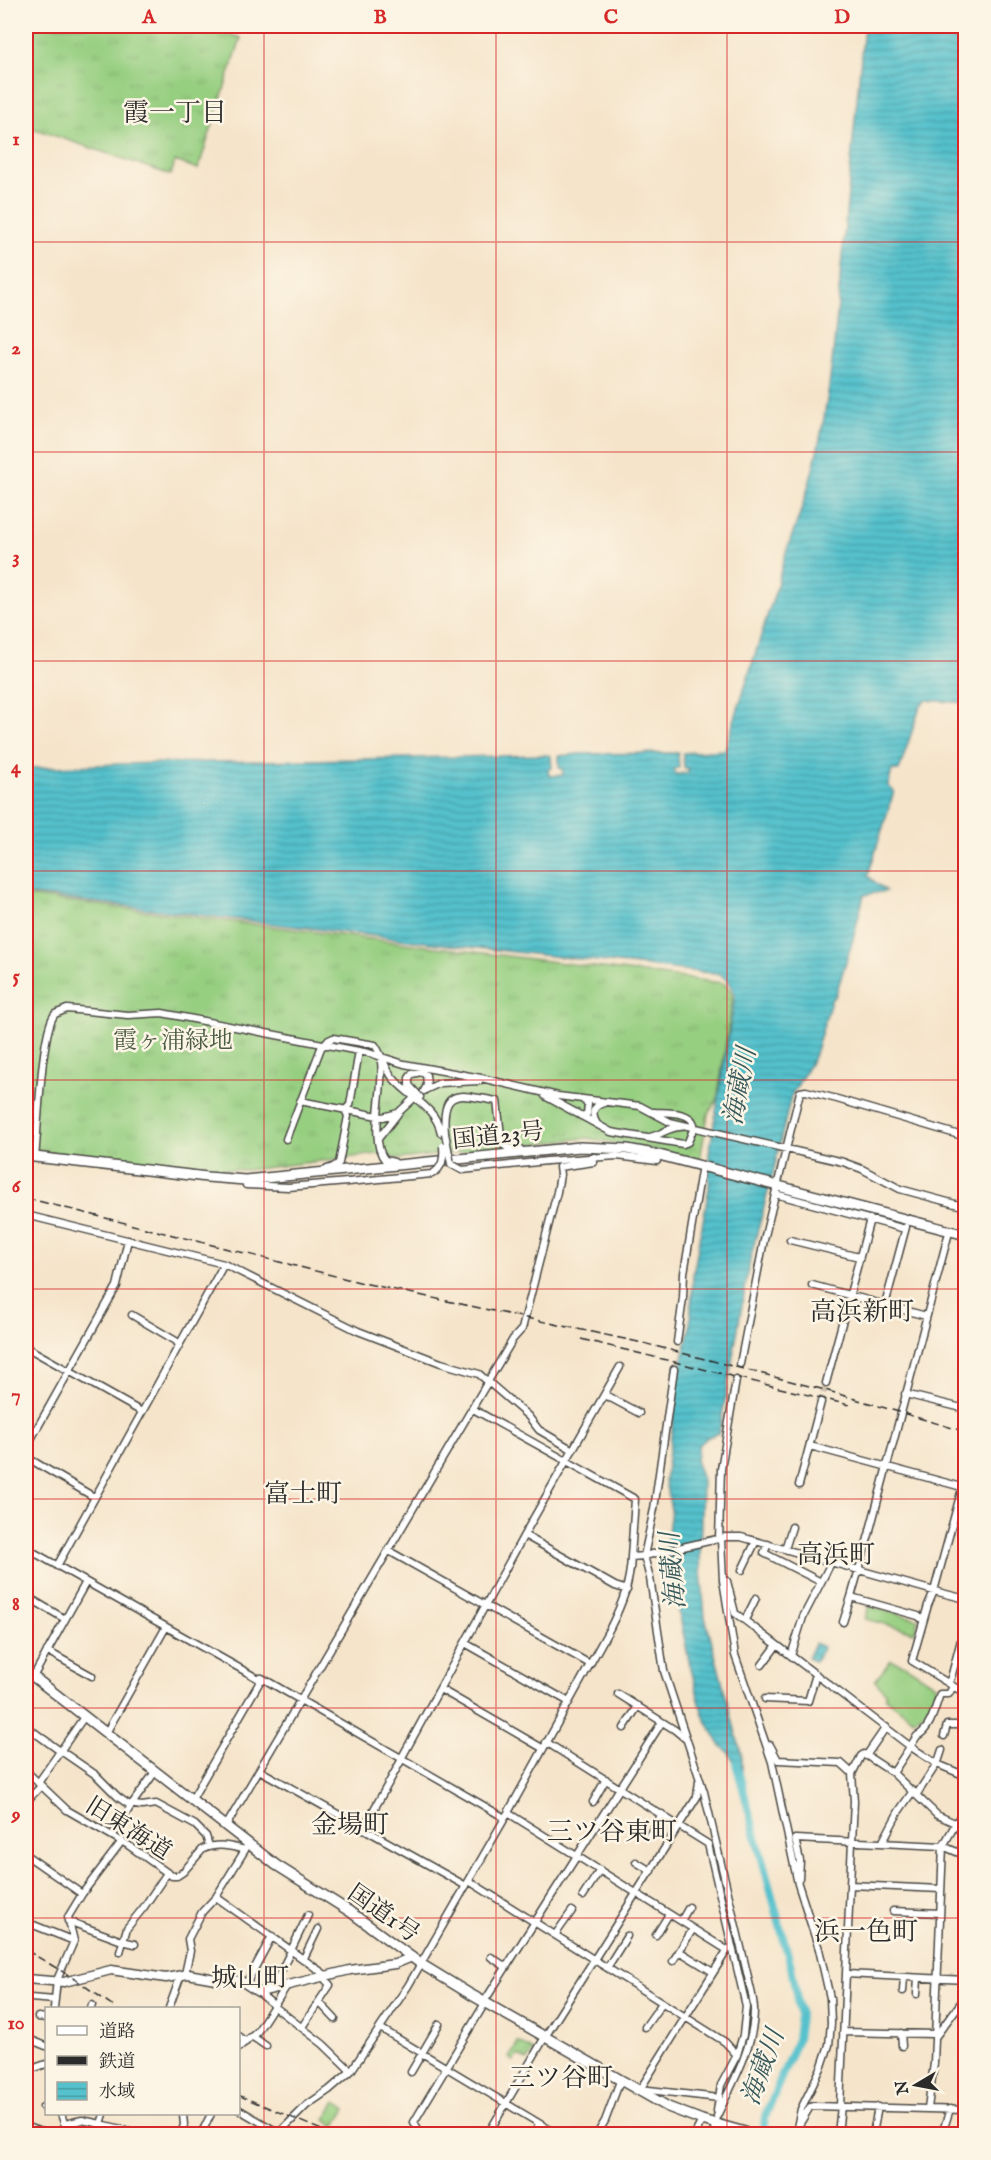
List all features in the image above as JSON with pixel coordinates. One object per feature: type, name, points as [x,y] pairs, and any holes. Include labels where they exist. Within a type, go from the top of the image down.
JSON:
[{"type":"highway","name":"国道23号","points":[[30,1157],[226,1179],[286,1177],[580,1147],[610,1147],[643,1152],[775,1189],[966,1235]]},
{"type":"highway","name":"国道23号","points":[[26,1163],[246,1185],[287,1183],[577,1153],[618,1154],[703,1170]]},
{"type":"highway","name":"国道23号","points":[[775,1189],[906,1227],[966,1241]]},
{"type":"highway","name":"国道1号","points":[[29,1674],[192,1799],[226,1826],[247,1847],[349,1911],[422,1964],[484,2002],[678,2111],[702,2120],[717,2121],[752,2134]]},
{"type":"main road","points":[[26,1979],[67,1981],[111,1970],[166,1978],[183,1974],[246,1983],[258,1992],[350,1970],[395,1964],[412,1957]]},
{"type":"street","points":[[30,1157],[48,1030],[52,1018],[60,1011],[74,1010],[128,1015],[162,1013],[380,1055],[404,1064],[583,1100],[640,1106],[664,1120],[843,1162],[862,1169],[900,1189],[966,1207]]},
{"type":"street","points":[[286,1139],[323,1044],[333,1038],[372,1044],[393,1078],[435,1117],[443,1133]]},
{"type":"street","points":[[345,1110],[350,1105],[360,1051]]},
{"type":"street","points":[[380,1055],[382,1067],[378,1138],[381,1154],[387,1161],[456,1159]]},
{"type":"street","points":[[510,1084],[483,1081],[445,1083],[436,1084],[422,1092],[427,1085],[426,1075],[421,1072],[412,1074],[408,1082],[442,1120],[451,1164],[462,1170],[594,1157],[623,1157],[657,1161]]},
{"type":"street","points":[[533,1090],[614,1133],[682,1144],[688,1142],[695,1128],[693,1119],[688,1116],[651,1112]]},
{"type":"street","points":[[740,1364],[775,1189],[796,1100],[800,1092],[837,1099],[966,1137]]},
{"type":"street","points":[[246,1185],[288,1187],[427,1175],[436,1172],[440,1169],[443,1158],[444,1110],[449,1100],[458,1097],[497,1101],[500,1136],[505,1147],[517,1150],[580,1147]]},
{"type":"street","points":[[378,1138],[412,1100]]},
{"type":"street","points":[[581,1116],[589,1110],[587,1102],[583,1100]]},
{"type":"street","points":[[300,1101],[379,1116],[392,1116],[402,1110]]},
{"type":"street","points":[[597,1125],[593,1112],[597,1106],[606,1102]]},
{"type":"street","points":[[286,1177],[330,1168],[337,1164],[348,1116],[345,1110]]},
{"type":"street","points":[[647,1137],[657,1136],[674,1127],[695,1128]]},
{"type":"street","points":[[226,1826],[523,1324],[560,1172],[559,1167],[594,1162],[594,1157]]},
{"type":"street","points":[[677,1342],[684,1273],[703,1170]]},
{"type":"street","points":[[775,1189],[870,1220],[906,1227],[885,1305]]},
{"type":"street","points":[[26,1215],[224,1264],[358,1331],[441,1363],[479,1374],[528,1416],[539,1430],[573,1450]]},
{"type":"street","points":[[826,1383],[870,1220]]},
{"type":"street","points":[[843,1622],[870,1531],[948,1236]]},
{"type":"street","points":[[26,1448],[117,1286],[128,1240]]},
{"type":"street","points":[[790,1240],[859,1257]]},
{"type":"street","points":[[57,1566],[224,1264]]},
{"type":"street","points":[[812,1285],[926,1316]]},
{"type":"street","points":[[132,1315],[179,1345]]},
{"type":"street","points":[[26,1347],[142,1412]]},
{"type":"street","points":[[363,1829],[485,1605],[620,1367]]},
{"type":"street","points":[[674,1369],[645,1556],[664,1671],[700,1778],[748,1977],[754,2012],[745,2052],[713,2134]]},
{"type":"street","points":[[736,1380],[721,1470],[719,1539],[722,1569],[735,1655],[764,1737],[782,1804],[798,1884],[827,1978],[831,2015],[829,2045],[824,2061],[801,2109],[796,2133]]},
{"type":"street","points":[[905,1394],[966,1409]]},
{"type":"street","points":[[605,1395],[639,1413]]},
{"type":"street","points":[[799,1485],[821,1402]]},
{"type":"street","points":[[277,2133],[307,2105],[351,2071],[422,1964],[610,1628],[627,1590],[635,1499],[473,1409]]},
{"type":"street","points":[[810,1446],[962,1487]]},
{"type":"street","points":[[26,1457],[94,1497]]},
{"type":"street","points":[[966,1474],[912,1661],[964,1693],[966,1679]]},
{"type":"street","points":[[783,1563],[792,1527]]},
{"type":"street","points":[[524,1535],[615,1586],[627,1590]]},
{"type":"street","points":[[631,1557],[735,1536],[966,1599]]},
{"type":"street","points":[[741,1570],[756,1541]]},
{"type":"street","points":[[768,1544],[764,1553],[821,1582]]},
{"type":"street","points":[[26,1548],[257,1678],[262,1678],[402,1759],[507,1815],[600,1869],[727,1950]]},
{"type":"street","points":[[389,1551],[590,1664]]},
{"type":"street","points":[[791,1656],[804,1617],[831,1563]]},
{"type":"street","points":[[722,1569],[734,1611],[911,1747],[937,1764],[966,1776]]},
{"type":"street","points":[[29,1674],[46,1651],[86,1582]]},
{"type":"street","points":[[26,1596],[65,1619]]},
{"type":"street","points":[[745,1620],[756,1598]]},
{"type":"street","points":[[851,1598],[918,1616],[924,1620]]},
{"type":"street","points":[[893,1773],[917,1736],[923,1733],[940,1694],[949,1694],[966,1621]]},
{"type":"street","points":[[106,1733],[166,1627]]},
{"type":"street","points":[[465,1643],[568,1702]]},
{"type":"street","points":[[762,1665],[777,1645]]},
{"type":"street","points":[[46,1651],[92,1676]]},
{"type":"street","points":[[765,1699],[808,1701],[816,1674]]},
{"type":"street","points":[[192,1799],[262,1678]]},
{"type":"street","points":[[440,1689],[606,1779],[708,1844],[716,1846]]},
{"type":"street","points":[[618,1694],[689,1741]]},
{"type":"street","points":[[624,1728],[638,1706]]},
{"type":"street","points":[[26,1802],[84,1717]]},
{"type":"street","points":[[421,2134],[414,2121],[484,2002],[662,1722]]},
{"type":"street","points":[[944,1736],[946,1725],[966,1725]]},
{"type":"street","points":[[27,1727],[96,1775],[118,1797],[132,1805],[156,1804],[188,1821],[204,1833],[209,1846]]},
{"type":"street","points":[[866,1756],[886,1727]]},
{"type":"street","points":[[764,1737],[778,1760],[841,1763],[852,1773]]},
{"type":"street","points":[[882,1843],[898,1811],[937,1764],[942,1750]]},
{"type":"street","points":[[838,2134],[852,1842],[852,1773],[861,1756],[866,1756],[893,1773],[938,1815],[966,1827]]},
{"type":"street","points":[[259,1770],[363,1829],[468,1883],[535,1922],[729,2045],[737,2055]]},
{"type":"street","name":"旧東海道","points":[[26,1772],[67,1810],[113,1835],[167,1873],[175,1876],[180,1875],[203,1849],[209,1846],[247,1847]]},
{"type":"street","points":[[113,1835],[155,1772]]},
{"type":"street","points":[[488,2134],[545,2037],[697,1797],[700,1778]]},
{"type":"street","points":[[593,1802],[606,1779]]},
{"type":"street","points":[[928,2108],[933,2073],[943,1846],[963,1811],[966,1800]]},
{"type":"street","points":[[648,1837],[662,1814]]},
{"type":"street","points":[[798,1884],[800,1861],[795,1839],[943,1846],[966,1856]]},
{"type":"street","points":[[54,2007],[57,1980],[74,1941],[68,1917],[82,1894],[122,1841]]},
{"type":"street","points":[[708,1844],[746,2006],[745,2029],[737,2055],[721,2085],[717,2121]]},
{"type":"street","points":[[169,2007],[190,1951],[188,1940],[202,1912],[216,1897],[247,1847]]},
{"type":"street","points":[[26,1855],[82,1894]]},
{"type":"street","points":[[636,1862],[651,1871]]},
{"type":"street","points":[[583,1896],[600,1869]]},
{"type":"street","points":[[120,1952],[126,1928],[144,1907],[155,1887],[167,1873]]},
{"type":"street","points":[[850,1885],[941,1889]]},
{"type":"street","points":[[216,1897],[304,1958],[325,1976],[330,1985],[302,2028]]},
{"type":"street","points":[[681,1921],[689,1907]]},
{"type":"street","points":[[555,1935],[572,1911]]},
{"type":"street","points":[[893,1911],[940,1913]]},
{"type":"street","points":[[656,1935],[669,1914]]},
{"type":"street","points":[[272,1990],[308,1915]]},
{"type":"street","points":[[68,1921],[135,1944]]},
{"type":"street","points":[[26,1922],[74,1941]]},
{"type":"street","points":[[304,1958],[318,1929]]},
{"type":"street","points":[[673,1961],[693,1929]]},
{"type":"street","points":[[246,1983],[272,1936]]},
{"type":"street","points":[[607,1968],[627,1936]]},
{"type":"street","points":[[719,2098],[640,2090],[732,1942]]},
{"type":"street","points":[[679,1951],[712,1972]]},
{"type":"street","points":[[491,1957],[506,1967]]},
{"type":"street","points":[[846,1974],[966,1980]]},
{"type":"street","points":[[903,1991],[904,1977]]},
{"type":"street","points":[[917,1994],[918,1978]]},
{"type":"street","points":[[240,2046],[253,2037],[286,1987]]},
{"type":"street","points":[[258,1992],[323,2044],[351,2071]]},
{"type":"street","points":[[934,2037],[966,1996]]},
{"type":"street","points":[[30,1998],[55,2000]]},
{"type":"street","points":[[319,2002],[335,2019]]},
{"type":"street","points":[[640,2017],[647,2025],[662,2003]]},
{"type":"street","points":[[38,2017],[45,2018]]},
{"type":"street","points":[[411,2072],[439,2024]]},
{"type":"street","points":[[380,2028],[557,2134]]},
{"type":"street","points":[[843,2032],[902,2033],[934,2037]]},
{"type":"street","points":[[902,2033],[902,2046]]},
{"type":"street","points":[[253,2037],[265,2045],[268,2038]]},
{"type":"street","points":[[26,2038],[45,2046]]},
{"type":"street","points":[[240,2038],[246,2042]]},
{"type":"street","points":[[26,2071],[45,2065]]},
{"type":"street","points":[[598,2134],[620,2080]]},
{"type":"street","points":[[796,2133],[813,2106],[966,2110]]},
{"type":"street","points":[[878,2107],[873,2134],[885,2134]]},
{"type":"street","points":[[942,2134],[950,2109]]},
{"type":"street","points":[[240,2110],[277,2133],[289,2134]]},
{"type":"street","points":[[61,2115],[68,2134]]},
{"type":"street","points":[[98,2134],[105,2115]]},
{"type":"street","points":[[181,2134],[184,2125],[183,2115]]},
{"type":"street","points":[[201,2134],[210,2115]]},
{"type":"street","points":[[65,2124],[82,2120],[123,2132],[142,2134]]},
{"type":"street","points":[[695,2134],[702,2120]]},
{"type":"street","points":[[534,2134],[539,2124]]},
{"type":"street","points":[[26,2134],[27,2127],[47,2134]]},
{"type":"green space","points":[[26,26],[204,26],[241,38],[198,169],[175,161],[171,175],[26,126]]},
{"type":"green space","name":"霞ヶ浦緑地","points":[[26,896],[723,983],[733,997],[717,1100],[708,1114],[700,1159],[587,1138],[399,1159],[377,1154],[247,1170],[201,1168],[26,1150]]},
{"type":"green space","points":[[869,1606],[918,1619],[915,1632],[865,1619]]},
{"type":"green space","points":[[891,1660],[905,1665],[936,1685],[937,1690],[927,1711],[913,1719],[886,1698],[885,1692],[875,1681]]},
{"type":"green space","points":[[518,2042],[534,2051],[528,2061],[518,2055],[514,2061],[509,2058]]},
{"type":"green space","points":[[336,2102],[346,2109],[335,2127],[325,2120]]},
{"type":"water","points":[[864,26],[965,26],[965,703],[925,700],[920,707],[899,771],[892,770],[888,786],[894,791],[868,876],[886,891],[864,895],[852,943],[814,1057],[791,1096],[751,1256],[719,1433],[708,1437],[698,1446],[696,1462],[702,1480],[700,1558],[705,1617],[742,1756],[742,1778],[730,1754],[720,1745],[703,1715],[689,1661],[666,1548],[671,1509],[665,1481],[680,1370],[690,1326],[693,1275],[709,1188],[709,1154],[735,996],[730,983],[720,974],[440,944],[26,894],[26,767],[545,755],[551,756],[552,768],[548,769],[549,776],[563,775],[562,768],[559,768],[559,756],[678,753],[679,768],[674,769],[675,774],[688,773],[688,768],[684,768],[683,753],[725,750],[787,549],[803,506],[821,436],[836,330]]},
{"type":"water","points":[[815,1643],[823,1647],[815,1662],[808,1658]]},
{"type":"waterway","name":"海蔵川","points":[[736,1763],[791,1966],[800,2016],[797,2039],[765,2117],[763,2134]]},
{"type":"tunnel","points":[[821,1402],[826,1383]]},
{"type":"railway","points":[[26,1198],[363,1283],[643,1343],[825,1390],[966,1432]]},
{"type":"railway","points":[[581,1339],[849,1405]]},
{"type":"railway","points":[[26,1950],[75,1979],[115,2007]]},
{"type":"railway","points":[[240,2096],[331,2134]]},
{"type":"district","name":"霞一丁目","points":[[175,112]]},
{"type":"district","name":"高浜新町","points":[[862,1311]]},
{"type":"district","name":"富士町","points":[[303,1493]]},
{"type":"district","name":"高浜町","points":[[836,1554]]},
{"type":"district","name":"金場町","points":[[350,1824]]},
{"type":"district","name":"三ツ谷東町","points":[[612,1831]]},
{"type":"district","name":"浜一色町","points":[[866,1931]]},
{"type":"district","name":"城山町","points":[[250,1977]]},
{"type":"district","name":"三ツ谷町","points":[[561,2077]]}]
